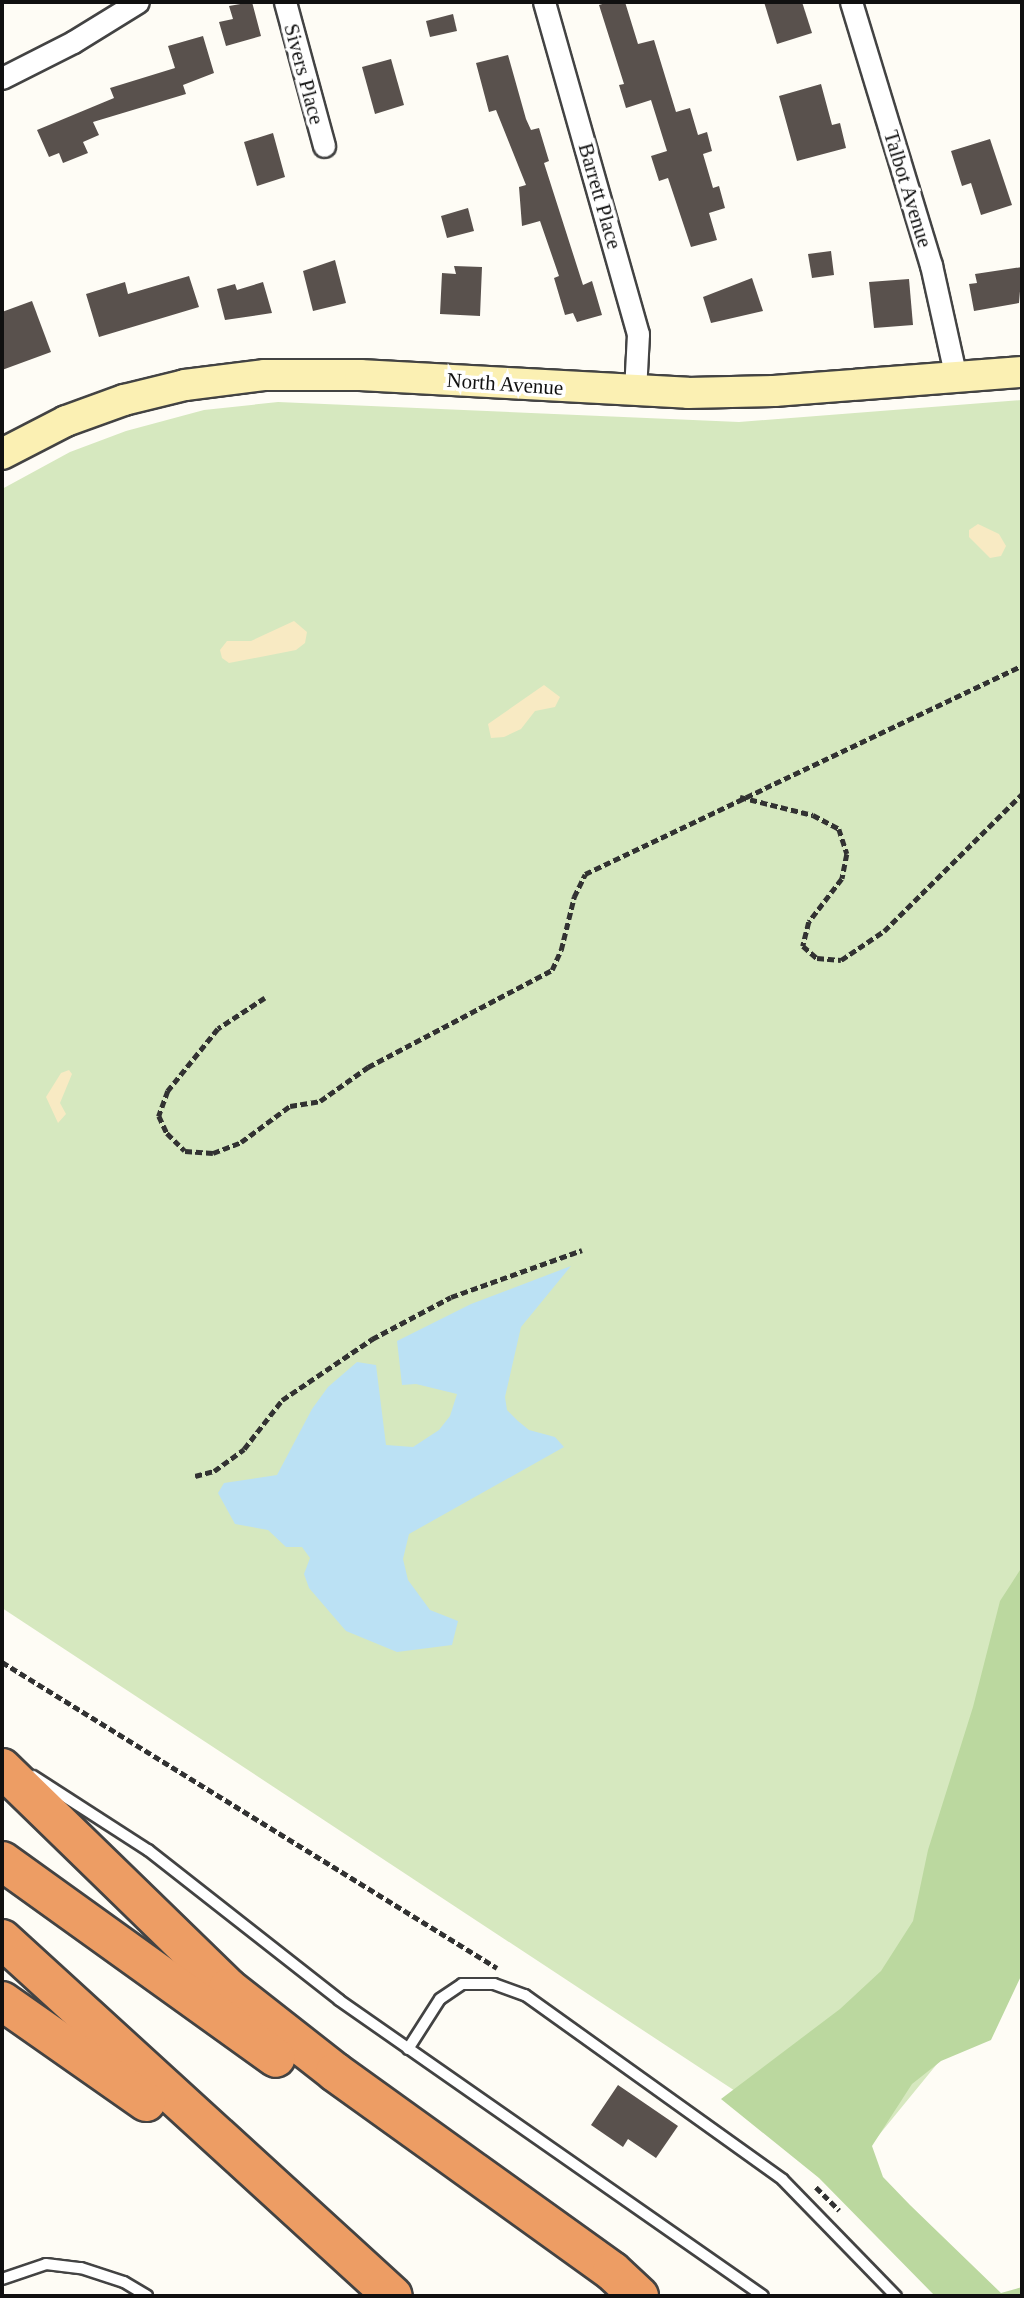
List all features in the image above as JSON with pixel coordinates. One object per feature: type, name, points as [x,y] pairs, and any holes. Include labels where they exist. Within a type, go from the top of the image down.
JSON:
[{"type":"highway","points":[[2,1768],[228,1988],[306,2051],[611,2271],[639,2296]]},
{"type":"highway","points":[[2,1861],[608,2296]]},
{"type":"highway","points":[[2,1939],[393,2296]]},
{"type":"highway","points":[[2,2001],[150,2105],[365,2296]]},
{"type":"main road","name":"North Avenue","points":[[2,454],[93,410],[164,390],[236,378],[350,374],[635,392],[774,391],[1022,372]]},
{"type":"street","points":[[2,78],[73,42],[138,2]]},
{"type":"street","name":"Sivers Place","points":[[285,2],[324,146]]},
{"type":"street","name":"Barrett Place","points":[[544,2],[638,334],[635,392]]},
{"type":"street","name":"Talbot Avenue","points":[[851,2],[931,265],[956,378]]},
{"type":"lane","points":[[2,1756],[148,1850],[300,1972],[763,2296]]},
{"type":"lane","points":[[408,2049],[440,1999],[462,1984],[494,1984],[526,1995],[783,2180],[896,2296]]},
{"type":"lane","points":[[2,2279],[46,2264],[81,2268],[124,2282],[147,2296]]},
{"type":"path","points":[[265,998],[218,1029],[168,1091],[159,1116],[167,1133],[185,1151],[213,1153],[241,1142],[289,1106],[320,1101],[368,1067],[552,970],[561,950],[573,897],[586,874],[740,797],[1022,666]]},
{"type":"path","points":[[740,797],[813,815],[839,829],[847,853],[842,879],[809,922],[803,946],[817,958],[841,960],[884,931],[1022,794]]},
{"type":"path","points":[[195,1476],[214,1471],[244,1450],[282,1400],[372,1339],[451,1297],[582,1250]]},
{"type":"path","points":[[2,1662],[507,1974]]},
{"type":"path","points":[[814,2185],[843,2214]]},
{"type":"green space","points":[[1022,400],[1022,1960],[852,2168],[2,1608],[2,489],[70,452],[126,431],[204,410],[278,402],[739,422]]},
{"type":"green space","points":[[1022,1567],[1022,1974],[991,2040],[941,2061],[912,2084],[872,2146],[883,2177],[910,2205],[1001,2293],[1022,2287],[1022,2296],[935,2296],[819,2178],[721,2099],[840,2009],[881,1971],[913,1921],[928,1850],[973,1707],[1000,1601]]},
{"type":"sand","points":[[978,524],[999,534],[1006,546],[1001,556],[990,558],[969,537],[969,530]]},
{"type":"sand","points":[[294,621],[307,632],[305,643],[296,650],[229,663],[222,658],[220,650],[227,641],[251,641]]},
{"type":"sand","points":[[544,685],[560,697],[555,707],[535,711],[521,729],[504,737],[491,738],[488,724]]},
{"type":"sand","points":[[69,1070],[72,1074],[60,1103],[66,1114],[58,1123],[46,1097],[61,1073]]},
{"type":"water","points":[[571,1266],[521,1327],[505,1397],[507,1410],[518,1421],[529,1430],[555,1437],[564,1447],[409,1534],[403,1559],[408,1580],[430,1610],[458,1621],[452,1645],[397,1652],[346,1631],[309,1588],[304,1574],[310,1558],[302,1547],[286,1547],[268,1530],[235,1524],[218,1493],[224,1483],[277,1475],[312,1409],[328,1387],[357,1362],[376,1365],[386,1445],[413,1447],[439,1430],[450,1416],[457,1394],[416,1384],[402,1385],[397,1341],[471,1304]]},
{"type":"building","points":[[252,2],[261,36],[226,46],[219,22],[233,19],[229,6]]},
{"type":"building","points":[[625,2],[638,44],[654,40],[676,112],[690,108],[698,135],[707,132],[712,151],[703,154],[713,188],[719,186],[725,208],[709,213],[717,240],[691,247],[668,178],[659,181],[651,156],[667,151],[651,100],[626,108],[619,85],[624,84],[599,5]]},
{"type":"building","points":[[764,2],[802,2],[812,33],[777,44]]},
{"type":"building","points":[[453,14],[457,31],[430,37],[426,21]]},
{"type":"building","points":[[203,36],[214,73],[183,85],[186,94],[93,122],[99,135],[83,142],[88,153],[63,163],[59,153],[49,157],[37,130],[114,98],[110,88],[175,68],[168,46]]},
{"type":"building","points":[[508,55],[526,119],[531,130],[539,128],[549,161],[544,163],[583,285],[592,281],[602,315],[577,322],[573,313],[565,315],[554,278],[559,276],[540,221],[522,226],[519,187],[526,185],[496,110],[489,112],[476,63]]},
{"type":"building","points":[[391,59],[404,105],[375,114],[362,67]]},
{"type":"building","points":[[821,84],[832,125],[840,123],[846,148],[797,161],[779,96]]},
{"type":"building","points":[[273,133],[285,177],[257,186],[244,142]]},
{"type":"building","points":[[990,139],[1012,205],[981,215],[971,183],[962,186],[951,151]]},
{"type":"building","points":[[468,208],[474,231],[447,238],[441,216]]},
{"type":"building","points":[[831,251],[834,275],[812,278],[808,254]]},
{"type":"building","points":[[335,260],[346,303],[313,311],[303,271]]},
{"type":"building","points":[[454,266],[482,267],[480,316],[440,314],[442,273],[456,274]]},
{"type":"building","points":[[1022,267],[1019,303],[974,311],[969,284],[977,283],[975,274]]},
{"type":"building","points":[[189,276],[199,307],[99,337],[86,294],[125,282],[128,294]]},
{"type":"building","points":[[752,278],[763,311],[711,323],[703,297]]},
{"type":"building","points":[[909,279],[913,325],[874,328],[869,282]]},
{"type":"building","points":[[263,282],[272,313],[225,320],[217,289],[235,284],[237,290]]},
{"type":"building","points":[[32,301],[51,352],[2,370],[2,312]]},
{"type":"building","points":[[618,2085],[678,2126],[656,2158],[628,2139],[623,2147],[591,2125]]}]
